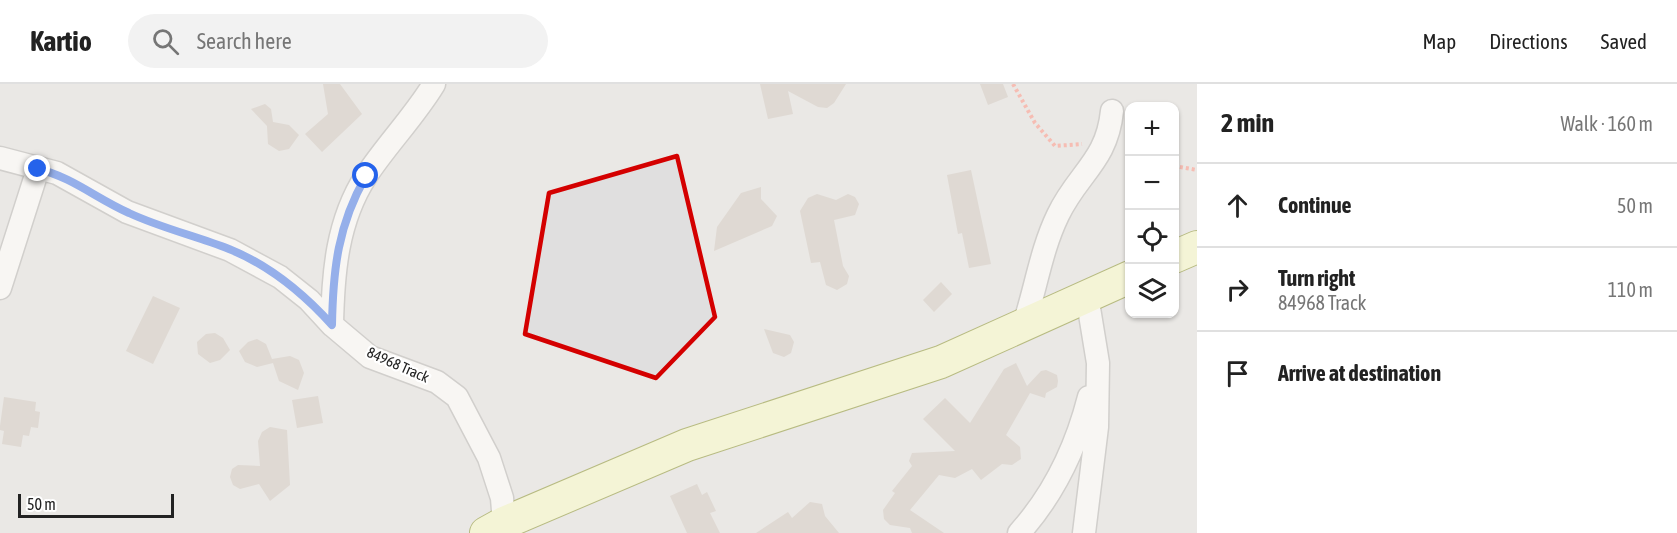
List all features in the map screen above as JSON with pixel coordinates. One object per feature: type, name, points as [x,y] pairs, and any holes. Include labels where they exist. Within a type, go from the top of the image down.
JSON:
[{"type":"street","points":[[332,325],[333,271],[352,201],[366,176],[435,84]]},
{"type":"street","points":[[1024,324],[1042,253],[1073,187],[1105,146],[1112,111]]},
{"type":"street","name":"84968 Track","points":[[0,158],[57,173],[127,212],[230,249],[280,277],[309,300],[332,325],[370,357],[437,382],[458,397],[489,458],[502,498],[495,528]]},
{"type":"street","points":[[0,288],[38,169]]},
{"type":"street","points":[[1179,255],[1197,247]]},
{"type":"street","points":[[495,528],[687,445],[941,362],[1125,279]]},
{"type":"street","points":[[1084,533],[1096,428],[1098,363],[1088,296]]},
{"type":"street","points":[[1019,533],[1048,498],[1066,465],[1083,420],[1098,363]]},
{"type":"path","points":[[1013,84],[1035,123],[1055,146],[1074,144],[1105,146]]},
{"type":"path","points":[[1179,167],[1197,170]]},
{"type":"highlighted area","points":[[677,156],[715,317],[656,378],[525,334],[549,193]]},
{"type":"shaded area","points":[[0,84],[1197,84],[1197,533],[0,533]]},
{"type":"building","points":[[323,84],[340,84],[362,114],[322,152],[305,134],[328,114]]},
{"type":"building","points":[[760,84],[846,84],[834,103],[827,108],[818,107],[788,91],[793,114],[768,119]]},
{"type":"building","points":[[980,84],[1003,84],[1008,97],[988,105]]},
{"type":"building","points":[[265,104],[271,109],[273,122],[289,125],[299,135],[289,149],[279,151],[268,144],[267,126],[251,109]]},
{"type":"building","points":[[971,170],[991,264],[969,268],[962,233],[958,234],[947,175]]},
{"type":"building","points":[[761,187],[761,199],[777,216],[772,226],[714,251],[717,227],[741,193]]},
{"type":"building","points":[[817,194],[836,200],[848,194],[855,197],[859,204],[855,215],[834,220],[843,266],[849,276],[847,284],[837,290],[826,285],[820,262],[811,263],[800,211],[808,198]]},
{"type":"building","points":[[941,282],[952,294],[934,312],[923,300]]},
{"type":"building","points":[[153,296],[180,308],[153,364],[126,351]]},
{"type":"building","points":[[764,329],[790,335],[794,342],[791,353],[784,357],[773,353]]},
{"type":"building","points":[[215,333],[223,338],[230,350],[220,360],[210,363],[198,354],[197,342],[206,334]]},
{"type":"building","points":[[257,339],[266,344],[272,359],[290,356],[299,360],[304,373],[298,390],[279,381],[273,363],[257,367],[245,362],[239,351],[248,342]]},
{"type":"building","points":[[1016,363],[1027,386],[1041,371],[1046,370],[1057,375],[1058,381],[1057,387],[1046,393],[1045,398],[1030,393],[1006,435],[1020,447],[1021,459],[1012,465],[1002,464],[981,480],[972,469],[955,478],[939,475],[910,510],[944,533],[912,533],[910,528],[890,525],[884,519],[883,510],[895,493],[892,491],[912,466],[909,461],[912,453],[955,451],[923,419],[945,398],[970,423],[1004,369]]},
{"type":"building","points":[[318,396],[323,423],[297,428],[292,400]]},
{"type":"building","points":[[4,397],[36,402],[35,411],[40,412],[38,428],[31,427],[29,436],[23,435],[21,447],[2,444],[4,431],[0,430],[0,426]]},
{"type":"building","points":[[270,427],[287,430],[290,485],[270,501],[259,484],[240,489],[233,485],[230,477],[232,469],[238,465],[260,466],[258,441],[262,432]]},
{"type":"building","points":[[697,484],[702,495],[707,492],[716,511],[710,513],[720,533],[687,533],[670,496]]},
{"type":"building","points":[[810,502],[822,504],[825,516],[839,533],[756,533],[788,512],[792,518]]},
{"type":"route","points":[[38,169],[57,173],[127,212],[230,249],[280,277],[309,300],[332,325],[333,271],[352,201],[366,176]]}]
